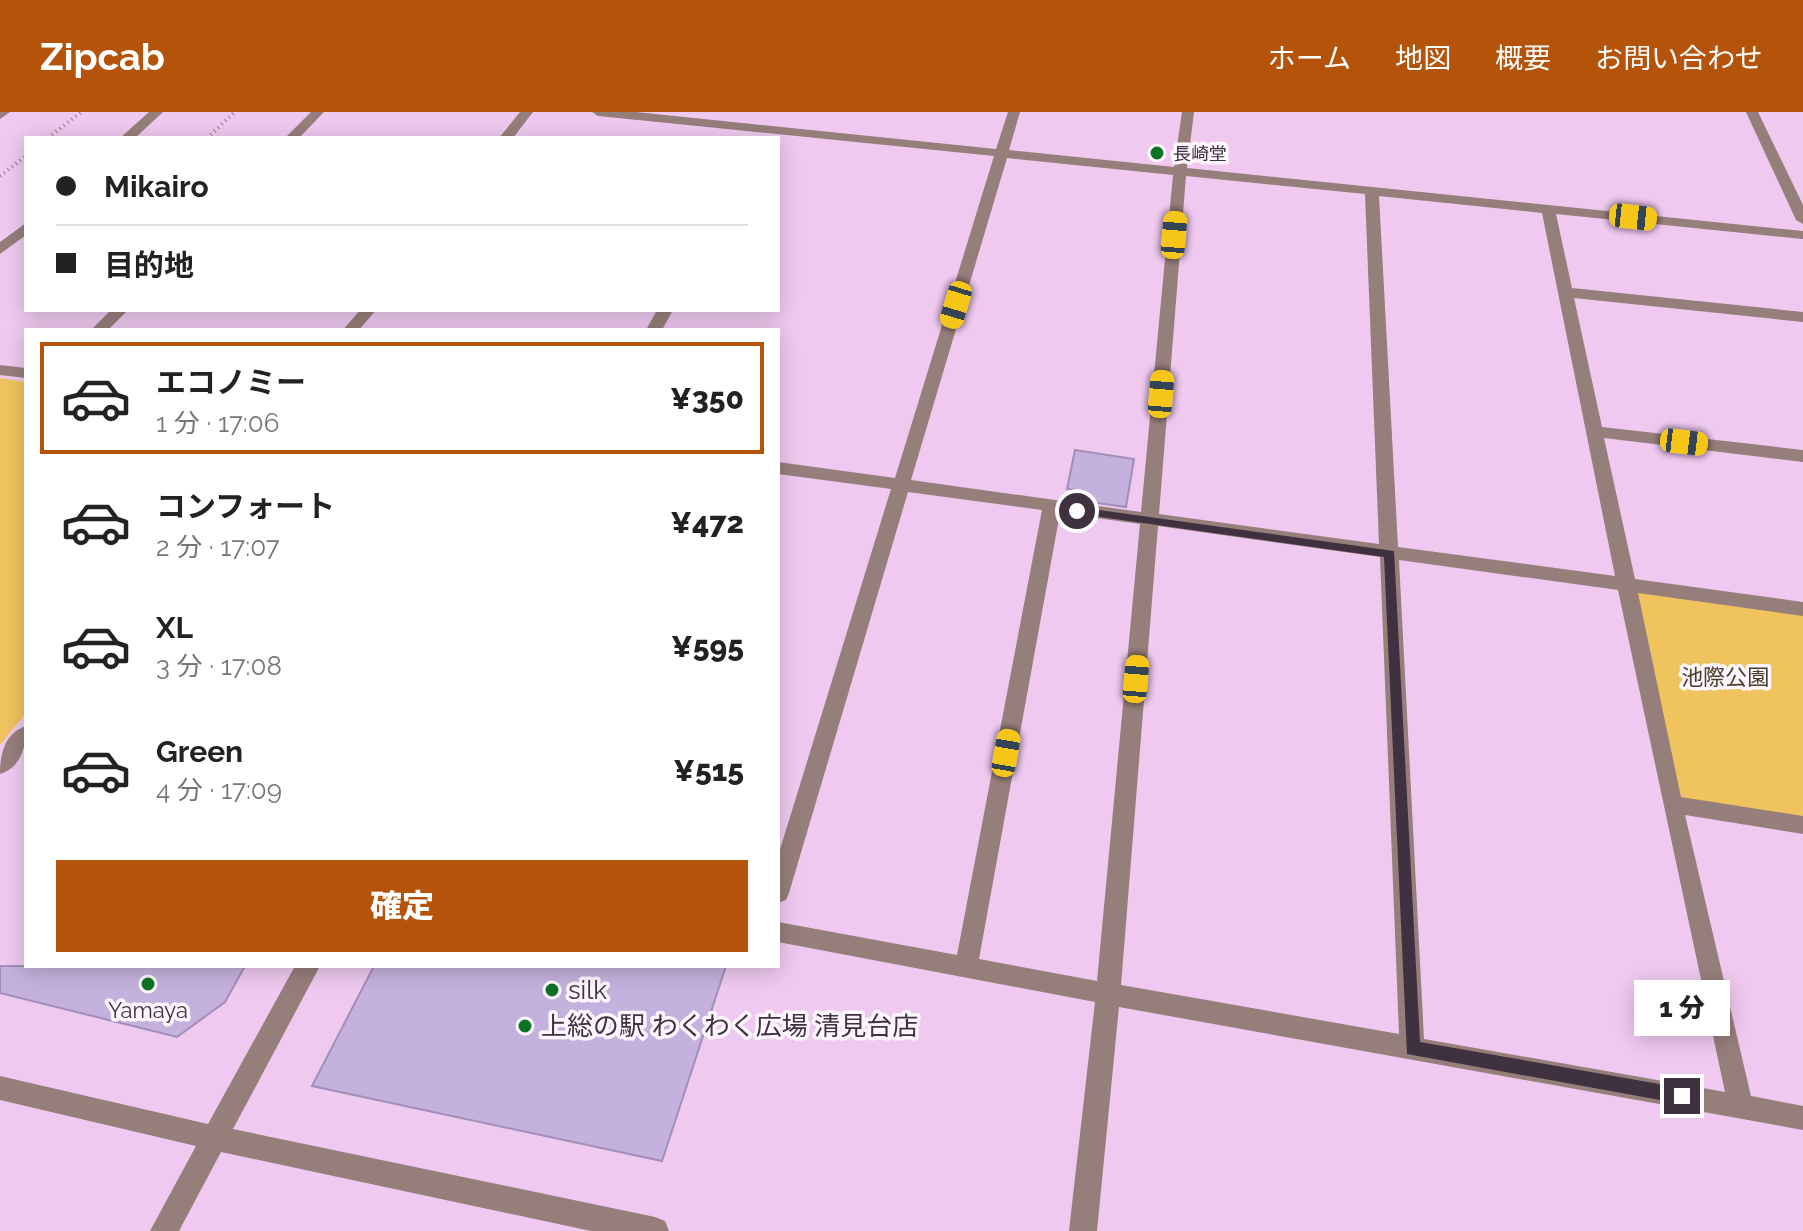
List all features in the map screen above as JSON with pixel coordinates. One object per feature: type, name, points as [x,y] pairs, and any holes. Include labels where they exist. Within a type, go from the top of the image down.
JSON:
[{"type":"street","points":[[129,136],[157,112]]},
{"type":"street","points":[[294,136],[318,112]]},
{"type":"street","points":[[508,136],[527,112]]},
{"type":"street","points":[[598,112],[760,134],[1002,153],[1803,235]]},
{"type":"street","points":[[760,134],[772,112]]},
{"type":"street","points":[[780,886],[1014,112]]},
{"type":"street","points":[[1083,1231],[1108,994],[1180,171],[1188,112]]},
{"type":"street","points":[[1752,112],[1803,220]]},
{"type":"street","points":[[1372,191],[1412,1048]]},
{"type":"street","points":[[1548,209],[1672,804],[1741,1107]]},
{"type":"street","points":[[0,250],[24,229]]},
{"type":"street","points":[[1565,292],[1803,317]]},
{"type":"street","points":[[101,328],[118,312]]},
{"type":"street","points":[[353,328],[366,312]]},
{"type":"street","points":[[0,370],[24,373]]},
{"type":"street","points":[[1594,431],[1803,456]]},
{"type":"street","points":[[780,468],[1803,609]]},
{"type":"street","points":[[966,968],[1052,507]]},
{"type":"street","points":[[0,766],[24,736]]},
{"type":"street","points":[[1672,804],[1803,825]]},
{"type":"street","points":[[780,932],[1803,1118]]},
{"type":"street","points":[[164,1231],[307,968]]},
{"type":"street","points":[[0,1088],[214,1138],[655,1231]]},
{"type":"path","points":[[51,136],[81,112]]},
{"type":"path","points":[[209,136],[235,112]]},
{"type":"path","points":[[0,176],[24,158]]},
{"type":"green space","points":[[0,378],[24,382],[24,715],[0,745]]},
{"type":"green space","name":"池際公園","points":[[1627,587],[1803,609],[1803,825],[1672,804]]},
{"type":"building","points":[[1075,450],[1134,459],[1126,507],[1083,501],[1084,491],[1067,489]]},
{"type":"building","name":"Yamaya","points":[[0,966],[244,968],[225,1002],[177,1037],[0,993]]},
{"type":"building","name":"上総の駅 わくわく広場 清見台店","points":[[373,968],[725,968],[662,1161],[312,1086]]},
{"type":"place","name":"長崎堂","points":[[1157,153]]},
{"type":"place","name":"Yamaya","points":[[148,984]]},
{"type":"place","name":"silk","points":[[552,990]]},
{"type":"place","name":"上総の駅 わくわく広場 清見台店","points":[[525,1026]]},
{"type":"route","points":[[1077,511],[1389,554],[1412,1048],[1682,1096]]}]
